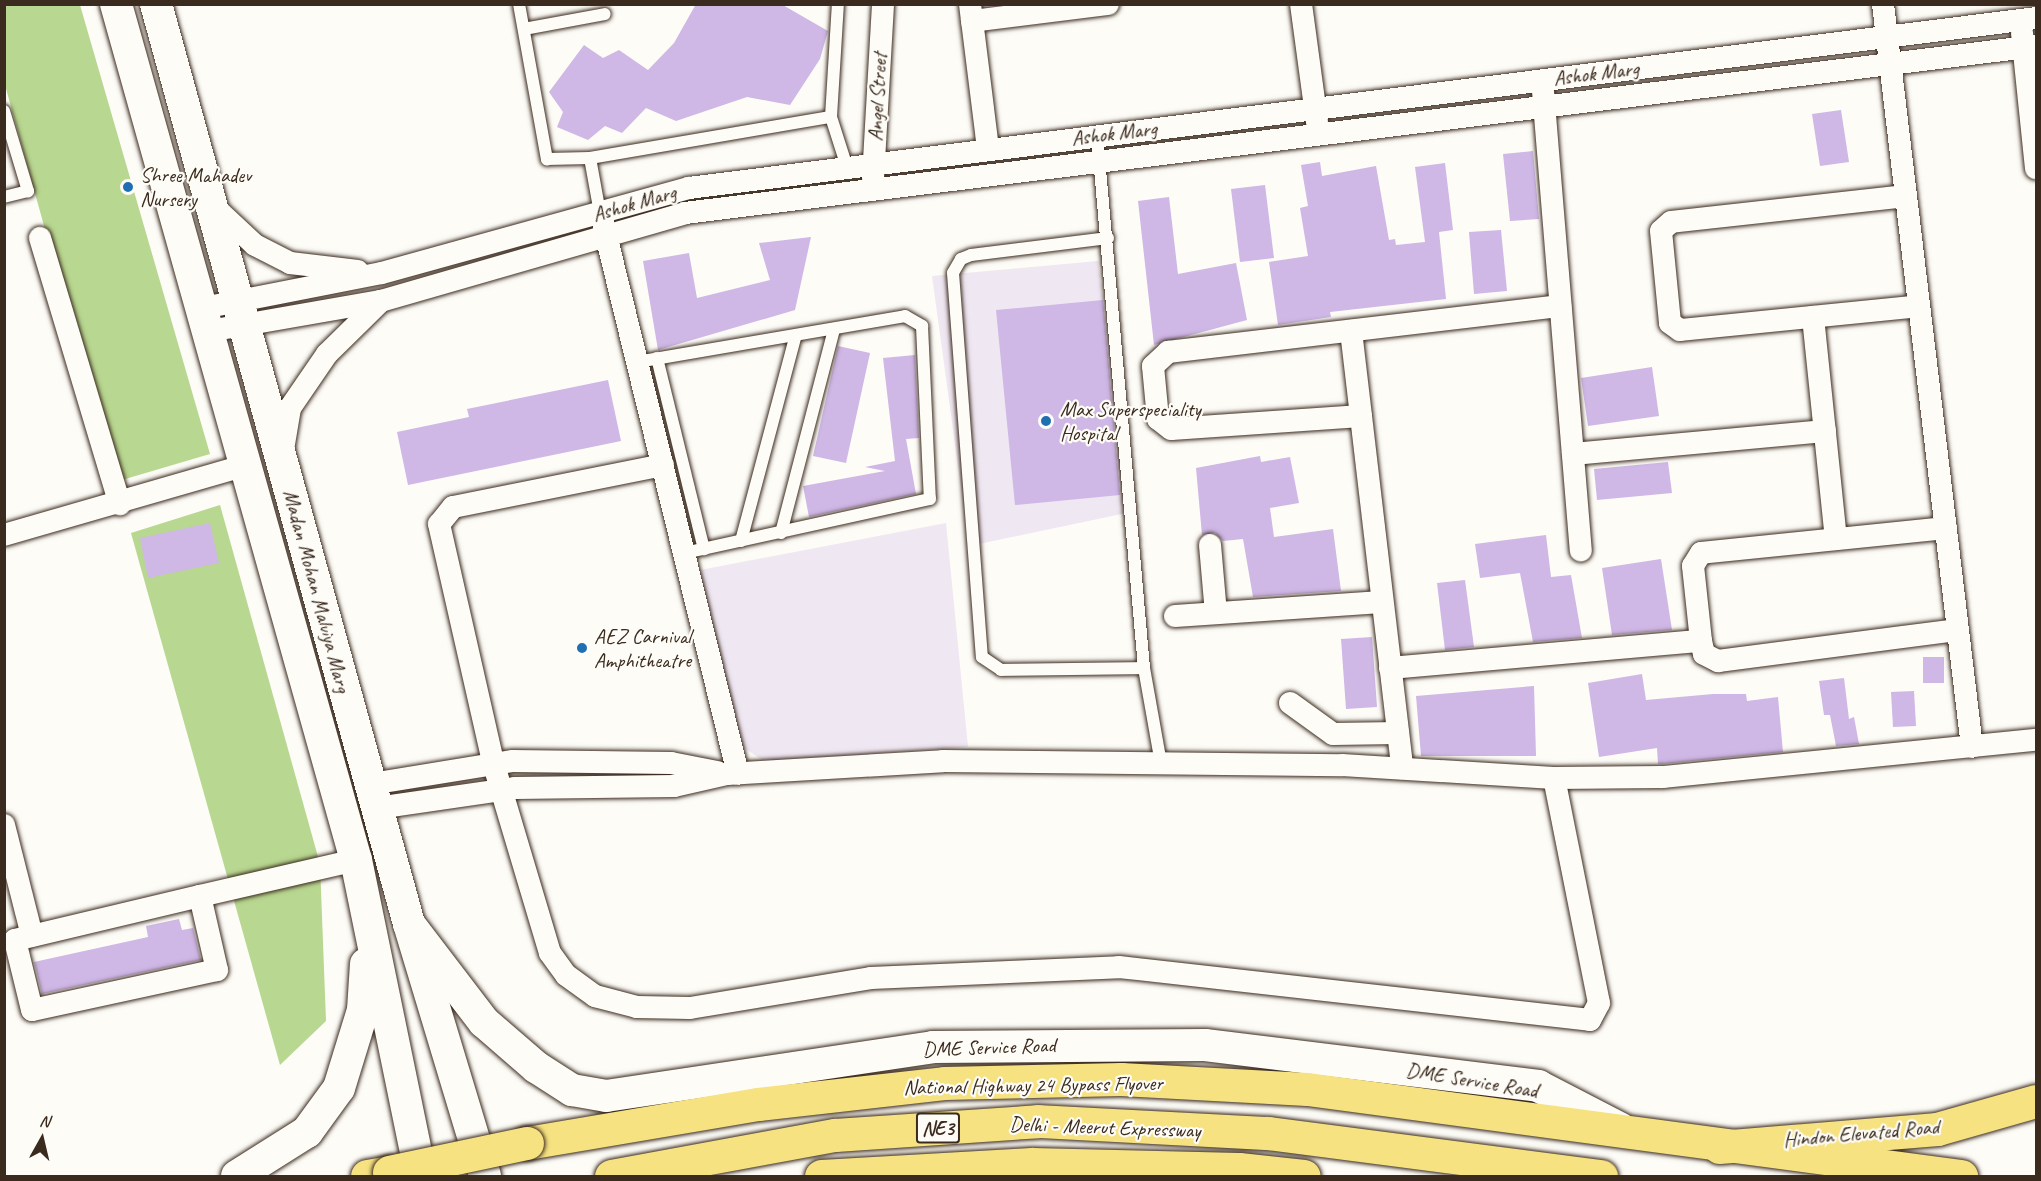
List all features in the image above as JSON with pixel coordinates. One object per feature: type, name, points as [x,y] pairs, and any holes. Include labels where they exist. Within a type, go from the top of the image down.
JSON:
[{"type":"highway","name":"National Highway 24 Bypass Flyover","points":[[367,1176],[758,1104],[944,1083],[1121,1079],[1307,1089],[1719,1147]]},
{"type":"highway","name":"Hindon Elevated Road","points":[[1719,1147],[1883,1136],[1937,1129],[2037,1101]]},
{"type":"highway","name":"Delhi - Meerut Expressway","points":[[611,1176],[834,1135],[1038,1121],[1268,1133],[1601,1176]]},
{"type":"highway","points":[[1719,1147],[1961,1176]]},
{"type":"highway","name":"Delhi - Meerut Expressway","points":[[821,1176],[1032,1164],[1239,1169],[1304,1176]]},
{"type":"main road","name":"Madan Mohan Malviya Marg","points":[[116,4],[356,860],[420,1176]]},
{"type":"main road","name":"Madan Mohan Malviya Marg","points":[[156,4],[409,924],[485,1176]]},
{"type":"main road","points":[[237,1176],[307,1132],[339,1088],[363,1010],[368,921]]},
{"type":"main road","name":"DME Service Road","points":[[409,924],[484,1022],[536,1067],[572,1090],[595,1094],[933,1047],[1205,1045],[1538,1086],[1631,1134]]},
{"type":"street","name":"Angel Street","points":[[872,189],[883,4]]},
{"type":"street","points":[[988,149],[971,13],[1108,4]]},
{"type":"street","points":[[1301,4],[1318,134]]},
{"type":"street","points":[[1883,4],[1972,747]]},
{"type":"street","name":"Ashok Marg","points":[[242,317],[382,273],[689,188],[1887,36],[2025,14]]},
{"type":"street","points":[[2025,14],[2030,46],[2037,168]]},
{"type":"street","name":"Ashok Marg","points":[[206,319],[242,317],[381,300],[686,213],[2030,46]]},
{"type":"street","points":[[1542,80],[1581,550]]},
{"type":"street","points":[[1906,196],[1671,222],[1661,231],[1671,322],[1676,330],[1919,306]]},
{"type":"street","points":[[210,203],[255,245],[290,263],[382,273]]},
{"type":"street","points":[[600,213],[647,360],[662,421],[663,465],[694,551],[733,774]]},
{"type":"street","points":[[40,238],[120,504]]},
{"type":"street","points":[[282,462],[290,408],[327,354],[381,300]]},
{"type":"street","points":[[1361,416],[1176,430],[1158,419],[1153,366],[1163,353],[1560,306]]},
{"type":"street","points":[[1813,317],[1836,539]]},
{"type":"street","points":[[1351,331],[1401,768]]},
{"type":"street","points":[[1573,454],[1825,431]]},
{"type":"street","points":[[4,535],[120,504],[247,465]]},
{"type":"street","points":[[663,465],[453,507],[441,517],[493,762],[550,953],[566,975],[595,996],[637,1007],[690,1008],[871,978],[1119,967],[1590,1020],[1599,1003],[1554,778]]},
{"type":"street","points":[[1946,528],[1701,553],[1693,566],[1701,641],[1704,654],[1718,661],[1958,630]]},
{"type":"street","points":[[1210,545],[1216,613]]},
{"type":"street","points":[[1175,616],[1382,602]]},
{"type":"street","points":[[1390,668],[1701,641]]},
{"type":"street","points":[[1290,703],[1333,734],[1398,733]]},
{"type":"street","points":[[374,796],[674,786],[733,774],[943,761],[1401,768],[1554,778],[1663,777],[2037,740]]},
{"type":"street","points":[[374,796],[493,762],[671,763],[733,774]]},
{"type":"street","points":[[4,825],[32,936]]},
{"type":"street","points":[[200,896],[217,970],[36,1011],[14,943],[32,936],[200,896],[356,860]]},
{"type":"lane","points":[[519,4],[547,159],[590,159],[831,117]]},
{"type":"lane","points":[[838,4],[831,117],[847,167]]},
{"type":"lane","points":[[524,29],[605,14]]},
{"type":"lane","points":[[4,111],[28,191],[4,197]]},
{"type":"lane","points":[[1097,135],[1108,238],[1144,668],[1161,763]]},
{"type":"lane","points":[[590,159],[600,213]]},
{"type":"lane","points":[[1108,238],[971,255],[961,259],[953,273],[982,657],[1001,670],[1144,668]]},
{"type":"lane","points":[[647,360],[905,316],[922,326],[932,494],[925,503],[694,551],[662,421]]},
{"type":"lane","points":[[781,533],[834,329]]},
{"type":"lane","points":[[741,541],[796,335]]},
{"type":"shaded area","points":[[1098,261],[1131,512],[969,546],[932,276]]},
{"type":"shaded area","points":[[946,523],[968,747],[764,761],[741,746],[695,571]]},
{"type":"green space","points":[[4,5],[80,5],[210,454],[115,482],[5,85]]},
{"type":"green space","points":[[220,505],[320,864],[326,1021],[280,1065],[131,533]]},
{"type":"building","points":[[696,4],[781,4],[828,31],[820,59],[790,105],[747,97],[676,121],[646,108],[622,133],[605,126],[588,140],[557,127],[563,112],[549,92],[584,45],[603,58],[619,50],[648,70],[674,43]]},
{"type":"building","points":[[1841,110],[1849,162],[1820,166],[1812,114]]},
{"type":"building","points":[[1533,151],[1539,219],[1510,221],[1503,154]]},
{"type":"building","points":[[1320,162],[1322,176],[1376,166],[1389,240],[1395,239],[1396,245],[1425,242],[1415,167],[1445,163],[1453,230],[1439,232],[1446,299],[1330,312],[1331,317],[1278,325],[1269,262],[1308,256],[1300,208],[1308,206],[1301,165]]},
{"type":"building","points":[[1265,185],[1274,258],[1240,262],[1231,189]]},
{"type":"building","points":[[1169,197],[1178,274],[1236,263],[1247,320],[1154,345],[1138,201]]},
{"type":"building","points":[[1501,230],[1507,291],[1474,294],[1469,232]]},
{"type":"building","points":[[811,237],[795,310],[658,350],[643,261],[689,253],[697,298],[770,280],[759,243]]},
{"type":"building","points":[[1103,300],[1120,495],[1015,505],[996,310]]},
{"type":"building","points":[[838,346],[870,353],[846,463],[813,456]]},
{"type":"building","points":[[915,355],[919,438],[906,439],[916,494],[809,517],[803,486],[885,471],[865,467],[895,461],[883,358]]},
{"type":"building","points":[[1652,367],[1659,416],[1588,426],[1581,378]]},
{"type":"building","points":[[608,380],[621,441],[408,485],[397,432],[469,417],[467,409]]},
{"type":"building","points":[[1260,456],[1261,462],[1290,457],[1299,503],[1270,508],[1274,537],[1333,529],[1341,591],[1253,597],[1243,539],[1223,541],[1215,533],[1202,535],[1196,468]]},
{"type":"building","points":[[1668,462],[1672,493],[1597,500],[1594,469]]},
{"type":"building","points":[[210,523],[219,563],[148,578],[140,538]]},
{"type":"building","points":[[1546,535],[1551,577],[1571,575],[1582,638],[1533,642],[1520,573],[1480,578],[1475,544]]},
{"type":"building","points":[[1661,559],[1672,630],[1612,635],[1602,568]]},
{"type":"building","points":[[1465,580],[1474,647],[1445,650],[1437,583]]},
{"type":"building","points":[[1372,637],[1377,707],[1346,709],[1341,639]]},
{"type":"building","points":[[1923,657],[1944,657],[1944,683],[1923,683]]},
{"type":"building","points":[[1642,674],[1646,700],[1713,694],[1746,694],[1747,701],[1778,697],[1783,752],[1662,764],[1658,764],[1657,748],[1599,757],[1588,683]]},
{"type":"building","points":[[1844,678],[1849,719],[1854,717],[1859,744],[1836,746],[1830,715],[1824,715],[1819,681]]},
{"type":"building","points":[[1534,686],[1536,756],[1421,756],[1416,696]]},
{"type":"building","points":[[1914,691],[1916,726],[1893,727],[1891,692]]},
{"type":"building","points":[[179,919],[182,930],[193,928],[201,960],[42,994],[34,962],[148,937],[146,926]]},
{"type":"place","name":"Shree Mahadev Nursery","points":[[128,187]]},
{"type":"place","name":"Max Superspeciality Hospital","points":[[1046,421]]},
{"type":"place","name":"AEZ Carnival Amphitheatre","points":[[582,648]]}]
